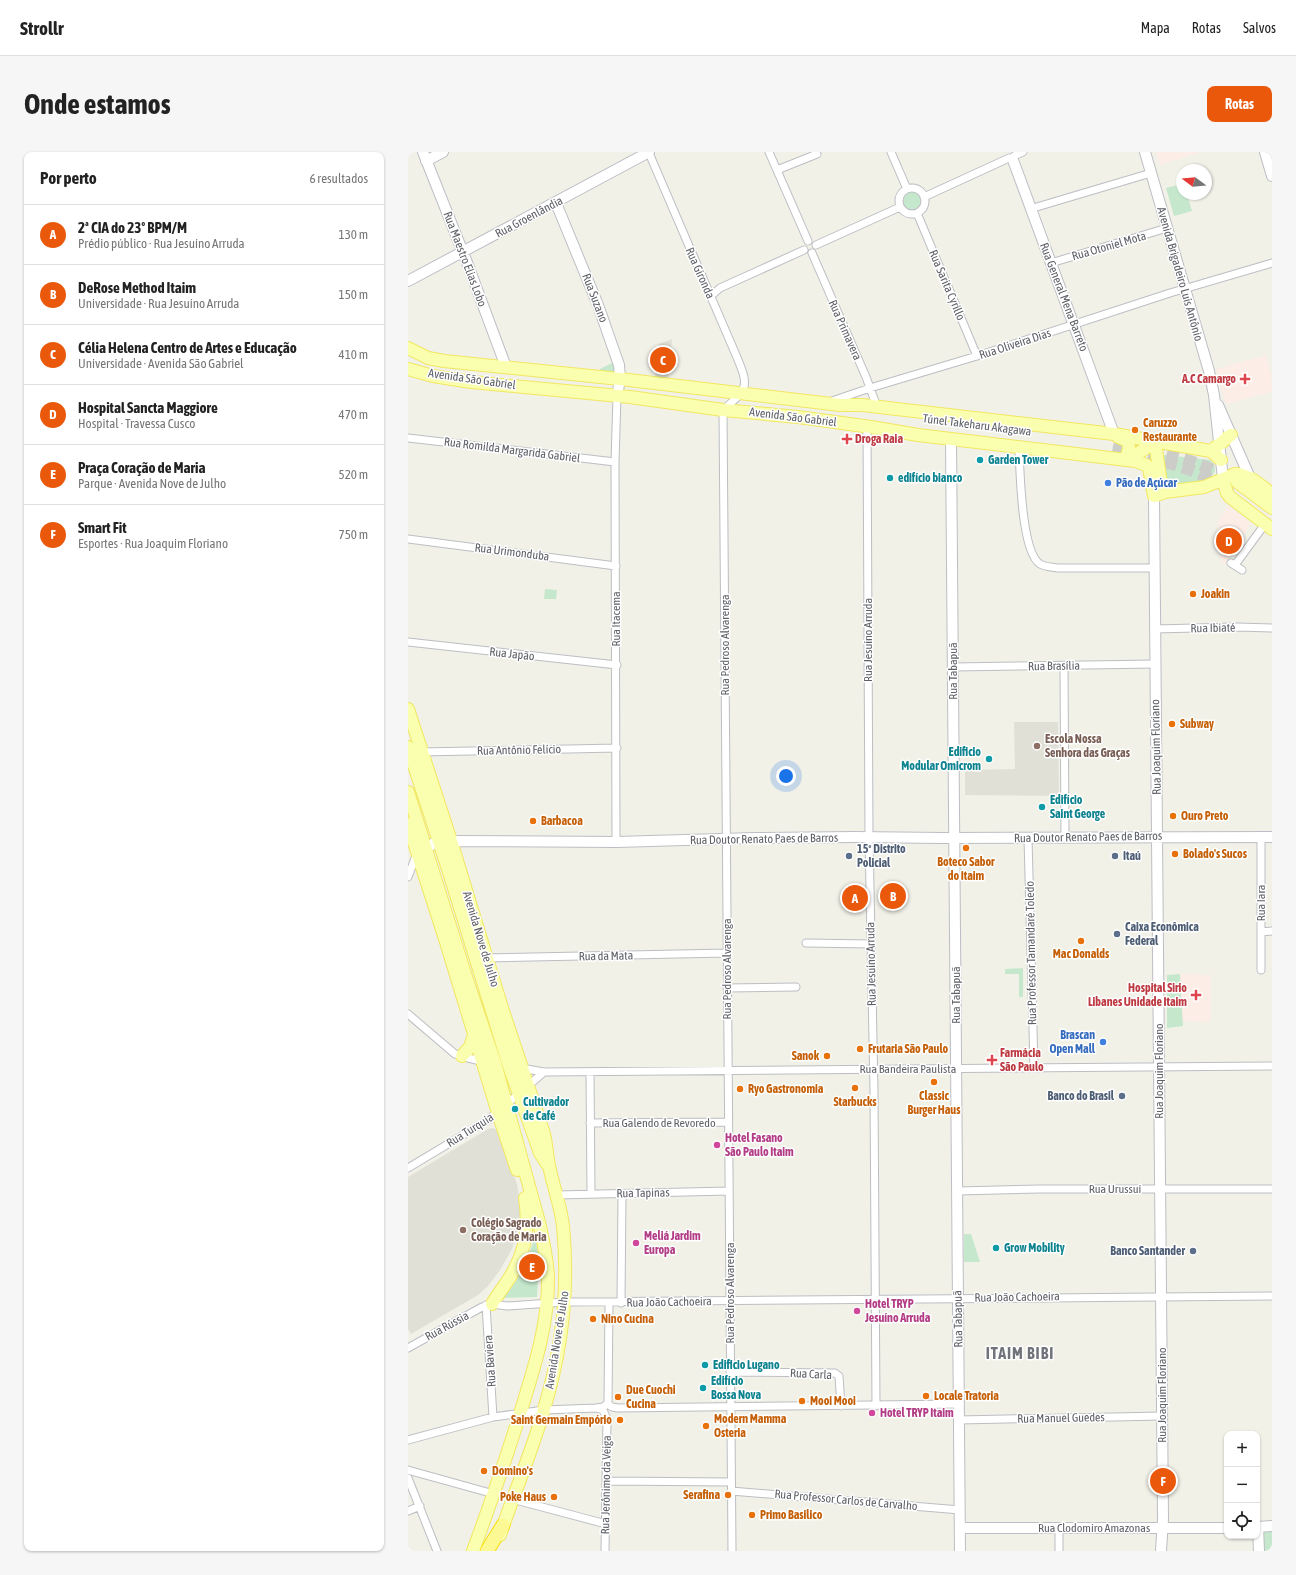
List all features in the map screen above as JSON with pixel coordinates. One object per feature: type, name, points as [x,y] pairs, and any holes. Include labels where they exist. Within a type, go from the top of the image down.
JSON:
[{"type":"highway","points":[[487,1551],[503,1525]]},
{"type":"main road","name":"Avenida São Gabriel","points":[[408,348],[428,358],[444,361],[620,379],[840,405],[877,407],[1113,442],[1155,442],[1215,448]]},
{"type":"main road","name":"Avenida São Gabriel","points":[[410,372],[471,382],[617,396],[723,410],[798,417],[869,426],[902,433],[1019,448],[1126,459],[1141,463],[1149,468],[1160,494]]},
{"type":"main road","name":"Túnel Takeharu Akagawa","points":[[840,405],[900,416],[1113,442]]},
{"type":"main road","name":"Túnel Takeharu Akagawa","points":[[869,426],[911,427],[1113,442]]},
{"type":"main road","points":[[1221,460],[1215,448],[1231,435]]},
{"type":"main road","points":[[1113,442],[1118,438],[1128,441],[1129,448],[1126,459]]},
{"type":"main road","points":[[1126,459],[1155,442],[1161,483],[1160,494],[1204,487],[1236,474],[1250,478],[1272,494]]},
{"type":"main road","points":[[1223,479],[1227,493],[1230,497],[1270,524]]},
{"type":"main road","points":[[1270,524],[1235,486],[1272,508]]},
{"type":"main road","name":"Avenida Nove de Julho","points":[[408,709],[509,1066],[523,1090],[544,1134],[550,1169],[563,1225],[565,1302],[556,1358],[544,1410],[494,1551]]},
{"type":"main road","name":"Avenida Nove de Julho","points":[[408,747],[445,841],[486,958],[521,1068],[523,1090]]},
{"type":"main road","name":"Avenida Nove de Julho","points":[[408,792],[421,851],[489,1062],[545,1248],[548,1276],[544,1329],[520,1413],[494,1494],[473,1551]]},
{"type":"main road","name":"Avenida Nove de Julho","points":[[408,824],[421,851],[422,869],[474,1035],[489,1062]]},
{"type":"main road","points":[[462,1056],[470,1047],[474,1035]]},
{"type":"main road","points":[[489,1304],[514,1271],[520,1260],[525,1245],[528,1218],[526,1183]]},
{"type":"street","points":[[424,156],[442,152]]},
{"type":"street","name":"Rua Groenlândia","points":[[408,281],[649,152]]},
{"type":"street","name":"Rua Gironda","points":[[649,152],[744,375],[745,385],[740,394]]},
{"type":"street","points":[[769,152],[808,241],[816,245]]},
{"type":"street","points":[[891,152],[907,189]]},
{"type":"street","name":"Avenida Brigadeiro Luís Antônio","points":[[1145,152],[1209,371],[1214,395],[1215,448]]},
{"type":"street","points":[[1265,152],[1272,176]]},
{"type":"street","points":[[777,170],[817,154]]},
{"type":"street","points":[[924,197],[1013,155]]},
{"type":"street","name":"Rua General Mena Barreto","points":[[1013,155],[1030,209],[1074,324],[1113,442]]},
{"type":"street","name":"Rua Maestro Elias Lobo","points":[[424,156],[463,252],[506,367]]},
{"type":"street","points":[[1030,209],[1150,173]]},
{"type":"street","points":[[907,189],[917,190],[924,197],[924,206],[917,213],[908,214],[900,207],[900,197],[907,189]]},
{"type":"street","name":"Rua Suzano","points":[[556,202],[612,342],[619,365],[620,379],[617,396]]},
{"type":"street","points":[[816,245],[900,207]]},
{"type":"street","name":"Rua Sarita Cyrillo","points":[[917,213],[977,356]]},
{"type":"street","name":"Rua Otoniel Mota","points":[[1051,263],[1167,228]]},
{"type":"street","points":[[804,250],[804,245],[808,241]]},
{"type":"street","points":[[804,250],[808,253],[812,253],[816,249],[816,245]]},
{"type":"street","points":[[711,296],[726,285],[804,250]]},
{"type":"street","name":"Rua Primavera","points":[[812,253],[877,407]]},
{"type":"street","name":"Rua Oliveira Dias","points":[[826,403],[870,388],[977,356],[1185,288],[1272,263]]},
{"type":"street","points":[[723,410],[740,394]]},
{"type":"street","name":"Avenida Brigadeiro Luís Antônio","points":[[1214,395],[1250,478]]},
{"type":"street","name":"Rua Itacema","points":[[616,842],[617,665],[615,462],[617,396]]},
{"type":"street","name":"Rua Pedroso Alvarenga","points":[[723,410],[732,1551]]},
{"type":"street","name":"Rua Jesuíno Arruda","points":[[869,426],[869,837],[876,1406]]},
{"type":"street","name":"Rua Romilda Margarida Gabriel","points":[[408,438],[615,462]]},
{"type":"street","name":"Rua Tabapuã","points":[[951,439],[960,1551]]},
{"type":"street","points":[[1019,448],[1023,505],[1028,543],[1031,552],[1039,564],[1046,567],[1057,568],[1154,568]]},
{"type":"street","points":[[1221,460],[1223,479]]},
{"type":"street","name":"Rua Joaquim Floriano","points":[[1160,494],[1154,568],[1154,629],[1162,1296],[1161,1551]]},
{"type":"street","points":[[1242,570],[1233,564],[1270,524]]},
{"type":"street","name":"Rua Urimonduba","points":[[408,539],[616,566]]},
{"type":"street","name":"Rua Ibiaté","points":[[1154,629],[1237,627],[1272,628]]},
{"type":"street","name":"Rua Japão","points":[[408,642],[617,665]]},
{"type":"street","name":"Rua Brasília","points":[[953,667],[1155,664]]},
{"type":"street","points":[[1064,666],[1065,838]]},
{"type":"street","name":"Rua Antônio Felício","points":[[421,752],[616,748]]},
{"type":"street","name":"Rua Iara","points":[[1261,836],[1261,970]]},
{"type":"street","name":"Rua Doutor Renato Paes de Barros","points":[[421,851],[434,843],[445,841],[616,842],[869,837],[1272,837]]},
{"type":"street","name":"Rua Professor Tamandaré Toledo","points":[[1028,838],[1034,1067]]},
{"type":"street","points":[[408,877],[421,851]]},
{"type":"street","points":[[408,877],[422,869]]},
{"type":"street","points":[[1261,932],[1272,932]]},
{"type":"street","points":[[806,944],[871,944]]},
{"type":"street","name":"Rua da Mata","points":[[486,958],[727,953]]},
{"type":"street","points":[[727,988],[796,986]]},
{"type":"street","name":"Rua Bandeira Paulista","points":[[408,1014],[455,1054],[544,1072],[1272,1066]]},
{"type":"street","points":[[523,1090],[544,1072]]},
{"type":"street","points":[[590,1072],[591,1194]]},
{"type":"street","name":"Rua Turquia","points":[[408,1168],[502,1109],[523,1090]]},
{"type":"street","name":"Rua Galendo de Revoredo","points":[[590,1123],[728,1122]]},
{"type":"street","name":"Rua Urussuí","points":[[957,1191],[1272,1189]]},
{"type":"street","name":"Rua Tapinas","points":[[557,1195],[729,1192]]},
{"type":"street","points":[[621,1303],[622,1194]]},
{"type":"street","name":"Rua João Cachoeira","points":[[489,1304],[507,1306],[565,1302],[621,1303],[958,1298],[1272,1296]]},
{"type":"street","name":"Rua Jerônimo da Veiga","points":[[605,1551],[607,1419],[605,1407],[609,1302]]},
{"type":"street","name":"Rua Rússia","points":[[408,1348],[489,1304]]},
{"type":"street","name":"Rua Baviera","points":[[489,1304],[494,1417]]},
{"type":"street","name":"Rua Carla","points":[[730,1372],[835,1373],[839,1376],[840,1380],[841,1406]]},
{"type":"street","points":[[408,1440],[494,1417],[544,1410],[605,1407],[876,1406],[959,1404]]},
{"type":"street","name":"Rua Manuel Guedes","points":[[959,1420],[1162,1416]]},
{"type":"street","points":[[408,1470],[494,1494]]},
{"type":"street","points":[[408,1478],[437,1551]]},
{"type":"street","points":[[606,1481],[731,1482]]},
{"type":"street","name":"Rua Professor Carlos de Carvalho","points":[[731,1491],[960,1510]]},
{"type":"street","points":[[512,1499],[606,1524]]},
{"type":"street","points":[[408,1511],[420,1506]]},
{"type":"street","points":[[1260,1527],[1272,1526]]},
{"type":"street","name":"Rua Clodomiro Amazonas","points":[[960,1528],[1224,1528]]},
{"type":"street","points":[[1059,1528],[1059,1551]]},
{"type":"street","points":[[1258,1539],[1259,1551]]},
{"type":"shaded area","points":[[1156,152],[1202,152],[1160,165]]},
{"type":"shaded area","points":[[672,339],[668,379],[655,378],[659,344]]},
{"type":"shaded area","name":"A.C Camargo","points":[[1266,355],[1272,377],[1272,392],[1226,404],[1216,369]]},
{"type":"shaded area","points":[[1228,506],[1251,523],[1225,564],[1220,559],[1218,521]]},
{"type":"shaded area","name":"Escola Nossa Senhora das Graças","points":[[1014,722],[1058,722],[1059,796],[965,795],[965,770],[1015,769]]},
{"type":"shaded area","name":"Hospital Sirio Libanes Unidade Itaim","points":[[1180,974],[1211,975],[1211,1022],[1182,1021]]},
{"type":"shaded area","name":"Colégio Sagrado Coração de Maria","points":[[492,1128],[496,1129],[517,1184],[521,1208],[520,1222],[512,1249],[500,1270],[488,1286],[478,1295],[411,1334],[408,1329],[408,1177]]},
{"type":"green space","points":[[1176,186],[1176,200],[1189,200],[1192,211],[1174,216],[1166,188]]},
{"type":"green space","points":[[912,192],[918,195],[921,201],[918,207],[912,210],[906,207],[903,201],[906,195]]},
{"type":"green space","points":[[616,361],[618,378],[600,376],[600,369]]},
{"type":"green space","points":[[1163,456],[1210,460],[1215,467],[1214,473],[1209,478],[1201,482],[1181,484],[1172,482],[1166,479]]},
{"type":"green space","points":[[545,589],[557,590],[556,599],[544,599]]},
{"type":"green space","points":[[1023,968],[1023,997],[1019,997],[1019,974],[1005,974],[1005,969]]},
{"type":"green space","points":[[1180,974],[1183,1026],[1167,1028],[1167,975]]},
{"type":"green space","points":[[964,1234],[971,1234],[980,1262],[964,1262]]},
{"type":"green space","points":[[535,1236],[539,1261],[537,1297],[499,1298],[505,1292],[508,1292],[517,1279],[528,1258]]},
{"type":"green space","points":[[1272,1530],[1272,1551],[1262,1551],[1262,1531]]},
{"type":"tunnel","points":[[1114,442],[1188,460],[1230,479]]},
{"type":"tunnel","points":[[1112,452],[1158,460],[1176,465],[1203,475],[1233,490]]},
{"type":"place","name":"Célia Helena Centro de Artes e Educação","points":[[663,360]]},
{"type":"place","name":"A.C Camargo","points":[[1245,379]]},
{"type":"place","name":"Caruzzo Restaurante","points":[[1135,430]]},
{"type":"place","name":"Droga Raia","points":[[847,439]]},
{"type":"place","name":"Garden Tower","points":[[980,460]]},
{"type":"place","name":"edifício bianco","points":[[890,478]]},
{"type":"place","name":"Pão de Açúcar","points":[[1108,483]]},
{"type":"place","name":"Hospital Sancta Maggiore","points":[[1229,541]]},
{"type":"place","name":"Joakin","points":[[1193,594]]},
{"type":"place","name":"Subway","points":[[1172,724]]},
{"type":"place","name":"Escola Nossa Senhora das Graças","points":[[1037,746]]},
{"type":"place","name":"Edificio Modular Omicrom","points":[[989,759]]},
{"type":"place","name":"Edifício Saint George","points":[[1042,807]]},
{"type":"place","name":"Ouro Preto","points":[[1173,816]]},
{"type":"place","name":"Barbacoa","points":[[533,821]]},
{"type":"place","name":"Boteco Sabor do Itaim","points":[[966,848]]},
{"type":"place","name":"Bolado's Sucos","points":[[1175,854]]},
{"type":"place","name":"15º Distrito Policial","points":[[849,856]]},
{"type":"place","name":"Itaú","points":[[1115,856]]},
{"type":"place","name":"DeRose Method Itaim","points":[[893,896]]},
{"type":"place","name":"2ª CIA do 23º BPM/M","points":[[855,898]]},
{"type":"place","name":"Caixa Econômica Federal","points":[[1117,934]]},
{"type":"place","name":"Mac Donalds","points":[[1081,941]]},
{"type":"place","name":"Hospital Sirio Libanes Unidade Itaim","points":[[1196,995]]},
{"type":"place","name":"Brascan Open Mall","points":[[1103,1042]]},
{"type":"place","name":"Frutaria São Paulo","points":[[860,1049]]},
{"type":"place","name":"Sanok","points":[[827,1056]]},
{"type":"place","name":"Farmácia São Paulo","points":[[992,1060]]},
{"type":"place","name":"Classic Burger Haus","points":[[934,1082]]},
{"type":"place","name":"Starbucks","points":[[855,1088]]},
{"type":"place","name":"Ryo Gastronomia","points":[[740,1089]]},
{"type":"place","name":"Banco do Brasil","points":[[1122,1096]]},
{"type":"place","name":"Cultivador de Café","points":[[515,1109]]},
{"type":"place","name":"Hotel Fasano São Paulo Itaim","points":[[717,1145]]},
{"type":"place","name":"Colégio Sagrado Coração de Maria","points":[[463,1230]]},
{"type":"place","name":"Meliá Jardim Europa","points":[[636,1243]]},
{"type":"place","name":"Grow Mobility","points":[[996,1248]]},
{"type":"place","name":"Banco Santander","points":[[1193,1251]]},
{"type":"place","name":"Praça Coração de Maria","points":[[532,1267]]},
{"type":"place","name":"Hotel TRYP Jesuíno Arruda","points":[[857,1311]]},
{"type":"place","name":"Nino Cucina","points":[[593,1319]]},
{"type":"place","name":"Edificio Lugano","points":[[705,1365]]},
{"type":"place","name":"Edifício Bossa Nova","points":[[703,1388]]},
{"type":"place","name":"Locale Tratoria","points":[[926,1396]]},
{"type":"place","name":"Due Cuochi Cucina","points":[[618,1397]]},
{"type":"place","name":"Mooi Mooi","points":[[802,1401]]},
{"type":"place","name":"Hotel TRYP Itaim","points":[[872,1413]]},
{"type":"place","name":"Saint Germain Empório","points":[[620,1420]]},
{"type":"place","name":"Modern Mamma Osteria","points":[[706,1426]]},
{"type":"place","name":"Domino's","points":[[484,1471]]},
{"type":"place","name":"Smart Fit","points":[[1163,1481]]},
{"type":"place","name":"Serafina","points":[[728,1495]]},
{"type":"place","name":"Poke Haus","points":[[554,1497]]},
{"type":"place","name":"Primo Basilico","points":[[752,1515]]},
{"type":"district","name":"ITAIM BIBI","points":[[1020,1353]]}]
